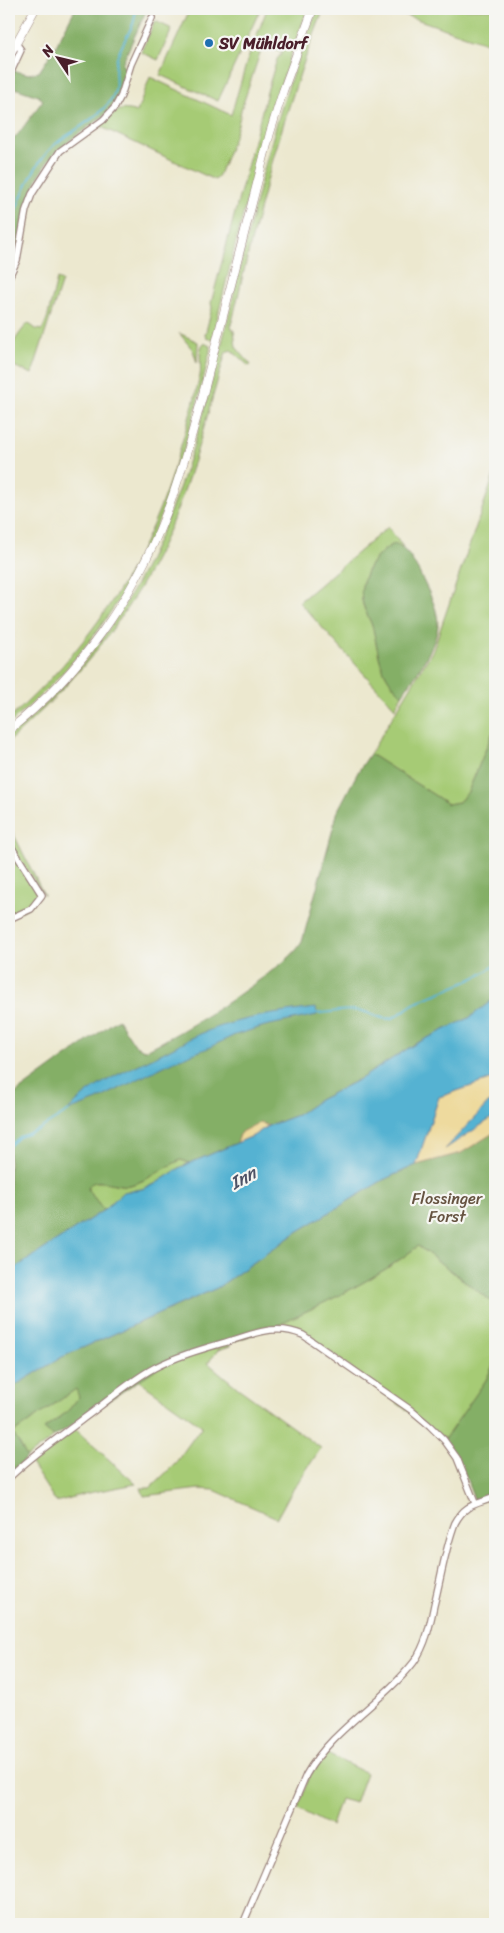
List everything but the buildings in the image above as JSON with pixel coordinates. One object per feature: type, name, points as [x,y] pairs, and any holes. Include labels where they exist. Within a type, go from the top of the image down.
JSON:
[{"type":"main road","points":[[9,56],[35,9]]},
{"type":"main road","points":[[9,730],[55,687],[95,640],[133,583],[162,523],[175,489],[202,398],[270,133],[283,90],[313,9]]},
{"type":"street","points":[[9,276],[16,260],[26,210],[32,194],[60,151],[103,120],[115,107],[121,96],[131,64],[152,18]]},
{"type":"street","points":[[9,76],[21,50],[16,42]]},
{"type":"street","points":[[9,843],[42,895],[31,909],[9,919]]},
{"type":"street","points":[[9,1478],[42,1448],[131,1383],[154,1369],[188,1354],[266,1330],[284,1329],[303,1335],[411,1410],[430,1426],[444,1440],[457,1458],[475,1503]]},
{"type":"street","points":[[243,1924],[306,1775],[325,1748],[386,1692],[414,1661],[428,1633],[452,1529],[461,1513],[475,1503],[495,1497]]},
{"type":"green space","points":[[75,9],[147,9],[122,64],[127,71],[115,103],[109,112],[63,146],[48,161],[30,197],[17,250],[9,244],[9,143],[19,133],[43,100],[38,96],[9,86],[14,71],[29,74],[39,72],[56,46]]},
{"type":"green space","name":"SV Mühldorf","points":[[190,9],[252,9],[259,12],[218,101],[160,75]]},
{"type":"green space","points":[[267,9],[308,9],[266,131],[243,214],[212,340],[206,338],[205,335],[212,308],[211,303],[268,88],[277,59],[282,53],[263,44],[241,110],[235,135],[219,175],[215,180],[99,126],[112,114],[120,110],[137,112],[150,77],[231,115],[247,61]]},
{"type":"green space","points":[[318,9],[324,9],[309,48],[271,166],[231,327],[234,331],[236,347],[251,365],[249,366],[231,350],[226,352],[194,461],[179,504],[156,557],[140,587],[122,616],[81,669],[35,718],[9,741],[9,736],[83,664],[138,582],[178,492],[208,396],[256,199],[283,102]]},
{"type":"green space","points":[[387,9],[495,9],[495,46]]},
{"type":"green space","points":[[155,21],[172,29],[158,60],[141,52]]},
{"type":"green space","points":[[57,279],[62,281],[32,374],[9,364],[10,352],[17,337],[28,323],[36,329],[42,330],[47,319]]},
{"type":"green space","points":[[179,333],[198,342],[197,363],[193,350]]},
{"type":"green space","points":[[204,343],[210,346],[210,351],[197,406],[172,486],[139,563],[113,608],[82,650],[47,689],[9,724],[9,719],[63,665],[87,636],[128,575],[145,543],[160,508],[188,424],[200,376],[200,354]]},
{"type":"green space","points":[[495,472],[495,727],[468,792],[459,802],[448,804],[370,754],[433,650]]},
{"type":"green space","points":[[388,527],[403,547],[394,544],[379,554],[373,561],[364,578],[361,596],[372,626],[382,665],[394,687],[402,695],[395,708],[299,602]]},
{"type":"green space","points":[[394,544],[406,552],[414,563],[428,590],[438,622],[437,631],[430,650],[402,695],[394,687],[382,665],[362,595],[362,586],[368,569],[380,554]]},
{"type":"green space","points":[[495,727],[495,998],[469,1018],[415,1044],[362,1078],[319,1100],[297,1115],[268,1126],[265,1124],[241,1132],[237,1143],[190,1163],[181,1160],[130,1185],[94,1182],[88,1190],[104,1210],[9,1272],[9,1098],[118,1019],[135,1045],[144,1050],[148,1049],[208,1015],[280,964],[302,942],[338,810],[370,754],[448,804],[459,802],[468,792]]},
{"type":"green space","points":[[9,825],[44,895],[9,843]]},
{"type":"green space","points":[[9,847],[36,890],[36,895],[32,904],[9,917]]},
{"type":"green space","name":"Flossinger Forst","points":[[495,1132],[495,1304],[418,1246],[403,1258],[370,1278],[285,1321],[279,1326],[162,1365],[54,1437],[44,1429],[67,1412],[79,1397],[76,1389],[13,1433],[27,1457],[9,1477],[9,1389],[62,1357],[217,1288],[297,1232],[383,1180],[416,1165],[461,1153]]},
{"type":"green space","points":[[181,1160],[190,1163],[155,1184],[142,1189],[123,1192],[104,1210],[88,1190],[94,1182],[125,1185],[137,1183]]},
{"type":"green space","points":[[418,1246],[495,1304],[495,1361],[486,1380],[445,1439],[304,1333],[294,1328],[279,1326],[285,1321],[370,1278],[403,1258]]},
{"type":"green space","points":[[228,1342],[230,1346],[218,1350],[208,1363],[238,1388],[321,1448],[290,1494],[277,1518],[214,1490],[199,1489],[144,1496],[141,1488],[150,1488],[174,1465],[202,1426],[136,1379],[162,1365]]},
{"type":"green space","points":[[495,1361],[495,1497],[475,1503],[466,1477],[444,1440],[486,1380]]},
{"type":"green space","points":[[77,1388],[79,1397],[67,1412],[44,1429],[54,1437],[27,1457],[12,1434]]},
{"type":"green space","points":[[75,1429],[136,1484],[88,1493],[56,1502],[30,1462]]},
{"type":"green space","points":[[325,1753],[366,1773],[355,1803],[340,1799],[331,1826],[298,1809],[309,1776]]},
{"type":"sand","points":[[495,1078],[495,1096],[447,1147],[495,1116],[495,1132],[461,1153],[416,1165],[439,1097]]},
{"type":"sand","points":[[260,1122],[268,1126],[253,1136],[237,1143],[241,1132]]},
{"type":"water","name":"Inn","points":[[495,998],[495,1078],[439,1097],[416,1165],[383,1180],[297,1232],[217,1288],[62,1357],[9,1389],[9,1272],[104,1210],[123,1192],[142,1189],[155,1184],[181,1167],[253,1136],[268,1126],[297,1115],[319,1100],[362,1078],[415,1044],[469,1018]]},
{"type":"water","points":[[316,1008],[317,1015],[265,1026],[235,1035],[172,1062],[97,1100],[68,1111],[86,1094],[105,1081],[214,1028],[271,1014]]},
{"type":"water","points":[[495,1096],[495,1116],[445,1149]]},
{"type":"waterway","points":[[9,228],[28,182],[49,150],[96,116],[112,98],[116,87],[115,71],[117,58],[133,24],[136,9]]},
{"type":"waterway","points":[[316,1013],[356,1010],[381,1018],[392,1018],[412,1005],[466,982],[495,965]]},
{"type":"waterway","points":[[9,1146],[19,1137],[38,1130],[69,1111]]},
{"type":"place","name":"SV Mühldorf","points":[[209,43]]}]
